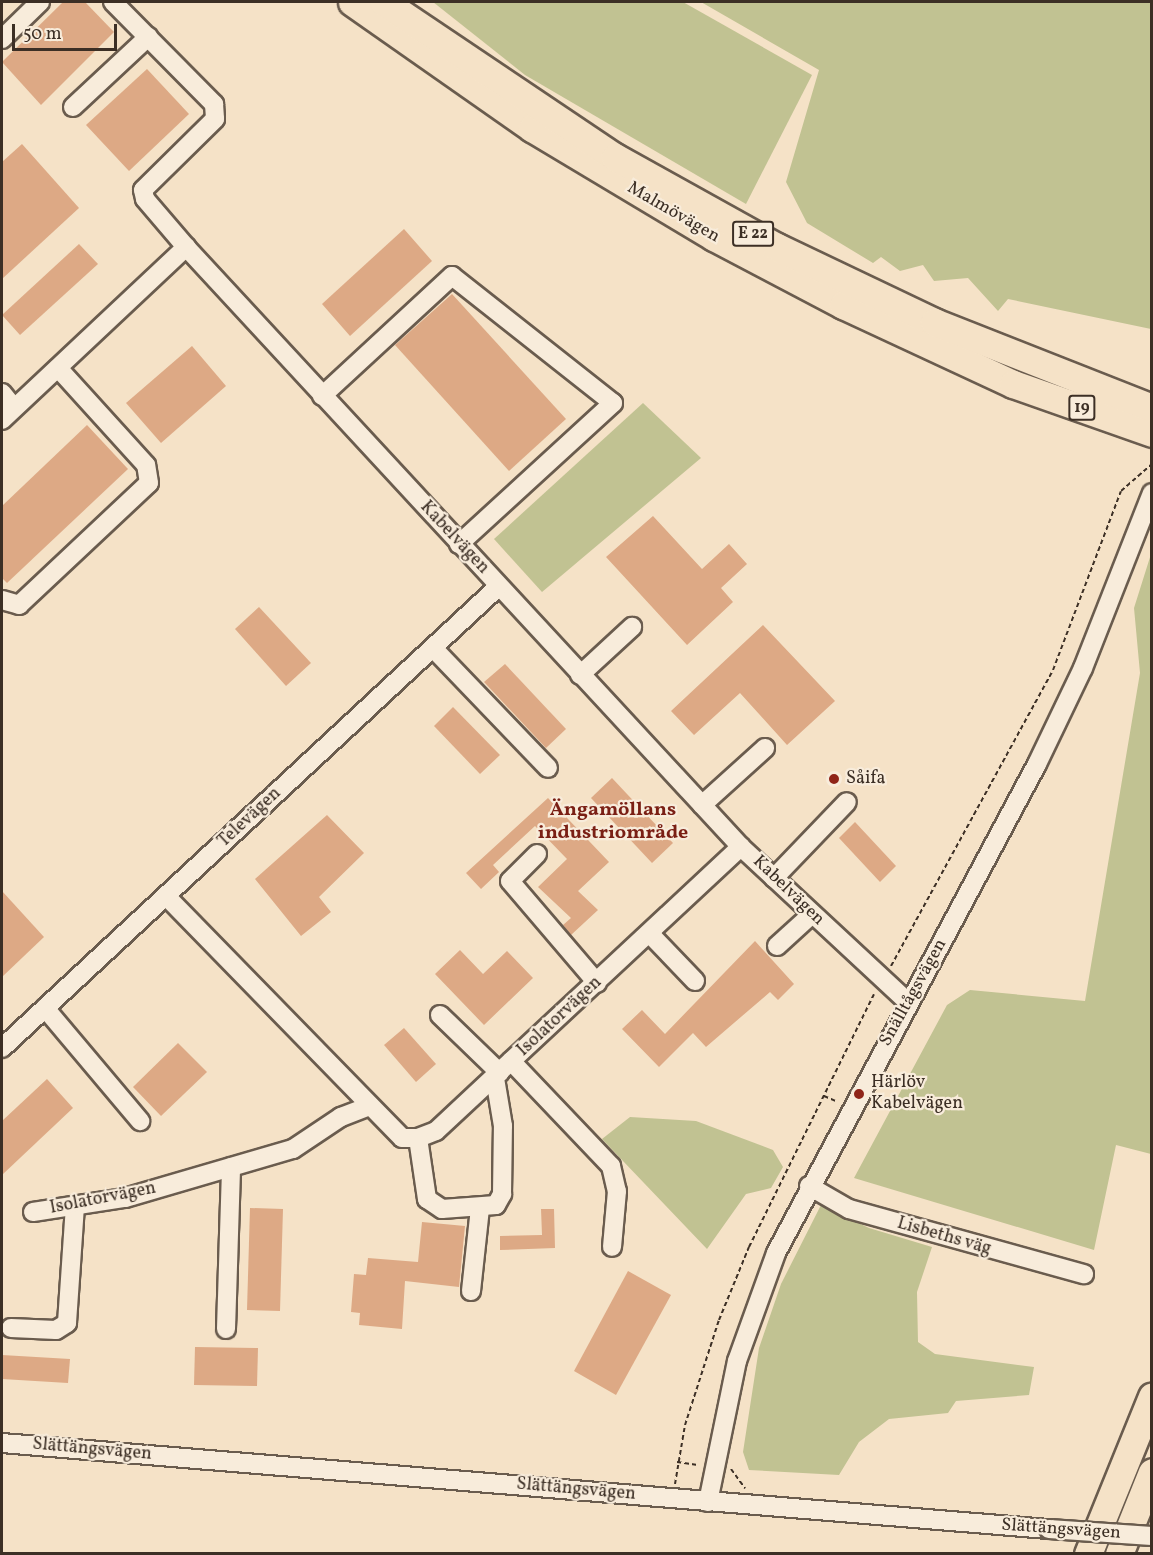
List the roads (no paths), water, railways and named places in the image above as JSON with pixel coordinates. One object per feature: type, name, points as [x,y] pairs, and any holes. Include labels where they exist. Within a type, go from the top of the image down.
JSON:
[{"type":"highway","name":"Malmövägen","points":[[352,2],[532,128],[714,237],[843,305],[1013,384],[1152,433]]},
{"type":"highway","name":"Malmövägen","points":[[384,2],[615,157],[777,247],[944,326],[1152,408]]},
{"type":"highway","name":"E 22","points":[[1013,384],[1152,450]]},
{"type":"highway","points":[[1089,1554],[1152,1396]]},
{"type":"highway","points":[[1119,1554],[1152,1472]]},
{"type":"street","points":[[2,39],[40,2]]},
{"type":"street","points":[[73,107],[148,37],[113,2]]},
{"type":"street","name":"Kabelvägen","points":[[148,37],[216,111],[215,119],[143,190],[145,199],[322,396],[741,847],[881,980],[907,1001]]},
{"type":"street","points":[[2,393],[8,414],[186,247]]},
{"type":"street","points":[[322,396],[452,276],[613,403],[459,544]]},
{"type":"street","points":[[2,600],[19,605],[149,483],[146,465],[58,368]]},
{"type":"street","name":"Snälltågsvägen","points":[[708,1502],[713,1467],[755,1304],[809,1186],[1060,717],[1152,494]]},
{"type":"street","name":"Televägen","points":[[2,1048],[498,587]]},
{"type":"street","points":[[580,675],[632,627]]},
{"type":"street","points":[[433,648],[549,768]]},
{"type":"street","points":[[702,805],[765,748]]},
{"type":"street","points":[[774,878],[847,802]]},
{"type":"street","name":"Isolatorvägen","points":[[418,1138],[436,1131],[741,847]]},
{"type":"street","points":[[537,854],[510,881],[597,983]]},
{"type":"street","points":[[166,896],[402,1138],[418,1138],[427,1199],[442,1209],[480,1208],[496,1205],[502,1194],[502,1071]]},
{"type":"street","points":[[777,946],[812,914]]},
{"type":"street","points":[[650,934],[695,981]]},
{"type":"street","points":[[45,1008],[140,1121]]},
{"type":"street","points":[[440,1015],[611,1166],[617,1191],[612,1247]]},
{"type":"street","name":"Isolatorvägen","points":[[33,1212],[125,1198],[293,1149],[346,1114],[370,1106]]},
{"type":"street","points":[[226,1329],[231,1167]]},
{"type":"street","name":"Lisbeths väg","points":[[809,1186],[849,1209],[1084,1274]]},
{"type":"street","points":[[11,1328],[56,1330],[68,1323],[75,1206]]},
{"type":"street","points":[[471,1291],[480,1208]]},
{"type":"street","name":"Slättängsvägen","points":[[2,1443],[708,1502],[1152,1536]]},
{"type":"place","name":"Såifa","points":[[834,779]]},
{"type":"place","name":"Härlöv Kabelvägen","points":[[859,1094]]},
{"type":"district","name":"Ängamöllans industriområde","points":[[613,822]]}]
